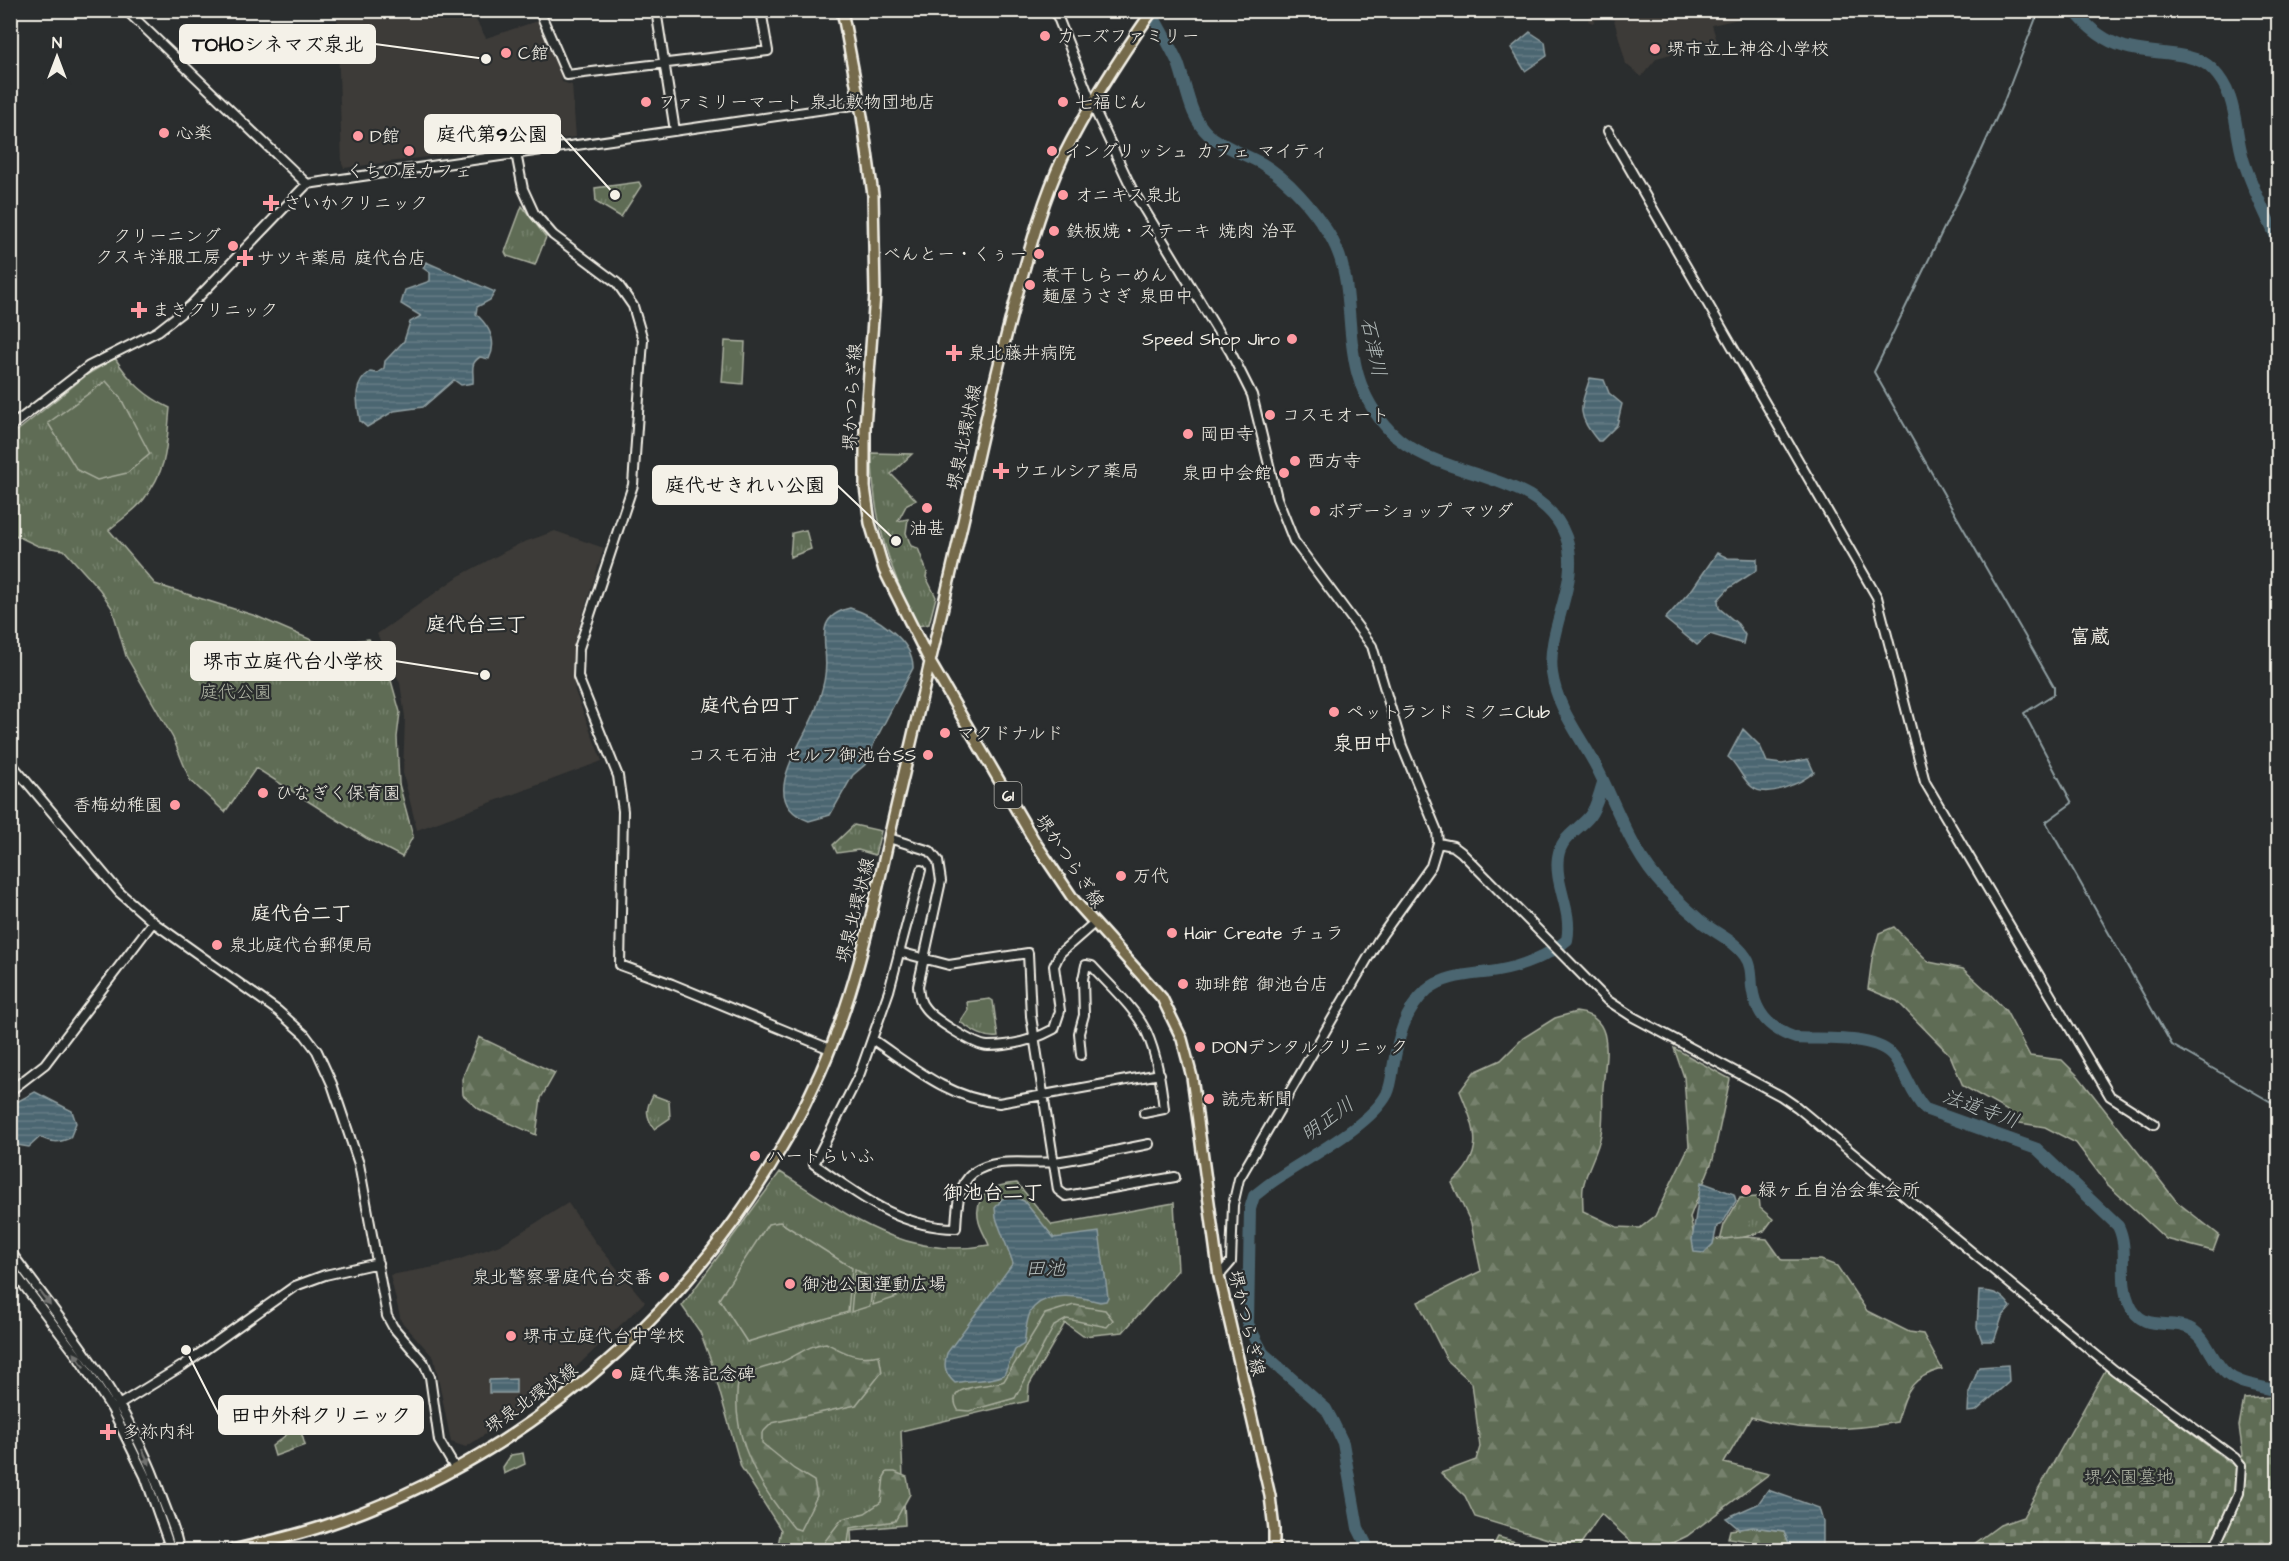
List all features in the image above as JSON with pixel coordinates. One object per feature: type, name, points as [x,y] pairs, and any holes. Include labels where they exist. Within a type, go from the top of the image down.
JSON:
[{"type":"main road","name":"堺かつらぎ線","points":[[842,10],[860,104],[873,195],[875,294],[866,427],[865,487],[870,523],[884,570],[930,662],[1035,842],[1093,924],[1140,971],[1162,998],[1182,1039],[1192,1077],[1219,1276],[1270,1496],[1275,1529],[1274,1551]]},
{"type":"main road","name":"堺泉北環状線","points":[[232,1551],[327,1526],[389,1501],[455,1468],[522,1428],[596,1371],[659,1313],[700,1268],[740,1213],[787,1140],[830,1049],[863,954],[996,370],[1040,214],[1063,158],[1092,104],[1153,10]]},
{"type":"street","points":[[126,10],[307,184]]},
{"type":"street","points":[[539,10],[567,75],[768,51],[761,10]]},
{"type":"street","points":[[656,10],[675,131]]},
{"type":"street","points":[[1055,10],[1092,104],[1132,189],[1232,352],[1252,395],[1276,498],[1294,541],[1372,646],[1402,746],[1437,831],[1438,843],[1431,866],[1379,939],[1239,1179],[1233,1205],[1231,1262],[1219,1276]]},
{"type":"street","points":[[2271,10],[2278,15]]},
{"type":"street","points":[[10,427],[89,366],[158,331],[190,306],[307,184],[860,104]]},
{"type":"street","points":[[1608,131],[1877,597],[1925,782],[2110,1096],[2154,1124]]},
{"type":"street","points":[[516,153],[523,189],[534,213],[553,235],[609,274],[617,283],[633,306],[643,340],[633,485],[579,648],[578,677],[618,776],[623,811],[620,965],[830,1049]]},
{"type":"street","points":[[10,762],[105,877],[153,922],[278,1011],[305,1035],[317,1051],[332,1084],[358,1164],[387,1316],[424,1363],[430,1377],[439,1441],[455,1468]]},
{"type":"street","points":[[889,838],[930,850],[938,861],[941,881],[918,986],[920,1001],[926,1010],[968,1039],[986,1046],[1034,1040],[1054,1029],[1060,1011],[1054,966],[1060,953],[1093,924]]},
{"type":"street","points":[[1438,843],[1453,846],[1461,852],[1597,990],[1633,1017],[1781,1096],[1797,1107],[2114,1370],[2234,1458],[2241,1465],[2239,1493],[2213,1551]]},
{"type":"street","points":[[921,870],[899,952],[860,1073],[814,1164],[876,1206],[914,1224],[956,1228],[959,1196],[972,1173],[1002,1161],[1024,1164],[1054,1162],[1149,1144]]},
{"type":"street","points":[[10,1091],[45,1064],[153,922]]},
{"type":"street","points":[[899,952],[949,965],[1028,953],[1034,1040],[1058,1190],[1066,1196],[1175,1177]]},
{"type":"street","points":[[1081,1055],[1079,1033],[1084,1015],[1083,979],[1086,965],[1092,966],[1121,997],[1146,1030],[1160,1074],[1164,1109],[1144,1113]]},
{"type":"street","points":[[872,1039],[946,1089],[974,1101],[999,1103],[1160,1074]]},
{"type":"street","points":[[10,1251],[87,1352],[120,1404],[153,1470],[179,1551]]},
{"type":"street","points":[[111,1409],[182,1366],[296,1286],[325,1275],[378,1263]]},
{"type":"street","points":[[10,1267],[78,1358],[111,1409],[144,1476],[171,1551]]},
{"type":"shaded area","name":"堺市立上神谷小学校","points":[[1591,10],[1748,11],[1739,19],[1712,25],[1717,41],[1657,58],[1641,77],[1626,64],[1614,20],[1607,18],[1595,20],[1593,23],[1588,21]]},
{"type":"shaded area","points":[[337,11],[471,11],[486,38],[537,21],[559,69],[562,82],[572,85],[576,137],[344,168],[342,164]]},
{"type":"shaded area","points":[[555,531],[604,548],[574,642],[572,668],[575,691],[602,761],[417,830],[403,773],[405,717],[400,683],[377,634],[459,576],[519,544]]},
{"type":"shaded area","name":"堺市立庭代台中学校","points":[[568,1203],[596,1243],[645,1302],[551,1391],[466,1447],[451,1442],[434,1358],[401,1321],[390,1275],[440,1266],[500,1245]]},
{"type":"green space","points":[[639,182],[641,186],[621,217],[596,202],[595,188]]},
{"type":"green space","points":[[522,206],[546,237],[535,265],[507,256],[505,252]]},
{"type":"green space","points":[[725,341],[745,342],[743,384],[722,382]]},
{"type":"green space","name":"庭代公園","points":[[115,358],[139,388],[170,408],[167,445],[158,476],[140,503],[109,530],[155,584],[256,616],[323,645],[369,639],[388,670],[400,712],[397,737],[399,784],[413,836],[402,857],[366,838],[256,768],[225,812],[190,780],[173,738],[126,656],[112,608],[100,590],[64,550],[38,546],[11,533],[11,436],[88,374]]},
{"type":"green space","points":[[106,381],[120,397],[150,454],[127,473],[97,480],[77,470],[48,423]]},
{"type":"green space","points":[[872,453],[912,454],[891,474],[916,500],[907,504],[898,521],[908,519],[906,533],[911,546],[918,548],[927,572],[926,577],[936,597],[929,624],[918,626],[891,564],[875,499]]},
{"type":"green space","points":[[806,530],[811,549],[790,557],[792,533]]},
{"type":"green space","points":[[854,825],[881,831],[875,855],[858,850],[837,853],[833,845]]},
{"type":"green space","points":[[1894,927],[1929,962],[1963,969],[1987,991],[2006,1011],[2030,1056],[2062,1060],[2079,1077],[2177,1202],[2219,1235],[2213,1251],[2166,1239],[2107,1184],[2076,1143],[2045,1127],[2020,1123],[2006,1110],[1963,1086],[1950,1055],[1897,1001],[1868,989],[1872,959],[1879,933]]},
{"type":"green space","points":[[990,999],[993,1001],[998,1037],[983,1035],[960,1022],[968,1010],[967,1002]]},
{"type":"green space","points":[[1576,1012],[1589,1015],[1598,1021],[1606,1041],[1602,1128],[1585,1181],[1583,1211],[1617,1227],[1640,1228],[1655,1216],[1689,1146],[1684,1077],[1674,1048],[1730,1079],[1713,1159],[1690,1217],[1695,1241],[1747,1237],[1767,1239],[1782,1260],[1821,1260],[1837,1266],[1867,1311],[1909,1332],[1923,1334],[1942,1369],[1922,1377],[1911,1387],[1897,1422],[1860,1427],[1805,1428],[1751,1417],[1724,1463],[1769,1474],[1687,1536],[1658,1550],[1640,1550],[1601,1514],[1578,1548],[1475,1517],[1465,1496],[1441,1473],[1476,1460],[1480,1447],[1472,1383],[1447,1360],[1418,1302],[1481,1271],[1471,1223],[1452,1183],[1470,1161],[1475,1140],[1470,1117],[1460,1091],[1474,1072],[1501,1060],[1523,1038],[1555,1018]]},
{"type":"green space","points":[[479,1037],[555,1073],[541,1098],[536,1135],[479,1109],[463,1095],[462,1079]]},
{"type":"green space","points":[[653,1095],[669,1101],[670,1118],[654,1129],[648,1112]]},
{"type":"green space","points":[[780,1172],[853,1218],[903,1240],[930,1246],[958,1248],[989,1245],[979,1222],[979,1205],[987,1193],[1008,1184],[1017,1183],[1052,1225],[1174,1203],[1178,1270],[1123,1332],[1083,1336],[1065,1323],[1029,1385],[1028,1401],[901,1431],[905,1525],[851,1530],[852,1550],[777,1550],[781,1530],[741,1467],[711,1361],[700,1332],[682,1306]]},
{"type":"green space","points":[[1758,1197],[1759,1207],[1773,1219],[1764,1231],[1719,1245],[1724,1225],[1740,1198]]},
{"type":"green space","name":"御池公園運動広場","points":[[780,1222],[852,1268],[848,1312],[747,1342],[719,1299],[768,1224]]},
{"type":"green space","points":[[855,1269],[873,1280],[870,1306],[851,1312]]},
{"type":"green space","points":[[876,1282],[897,1297],[873,1305]]},
{"type":"green space","points":[[1074,1305],[1105,1310],[1113,1320],[1107,1327],[1067,1319],[1054,1326],[1015,1398],[969,1411],[958,1410],[956,1395],[962,1390],[1004,1381],[1045,1314]]},
{"type":"green space","points":[[826,1343],[845,1353],[858,1356],[879,1355],[882,1372],[856,1405],[772,1423],[762,1433],[762,1443],[794,1469],[814,1481],[817,1496],[800,1530],[794,1528],[781,1512],[758,1477],[749,1458],[738,1418],[739,1377],[785,1360],[813,1346]]},
{"type":"green space","name":"堺公園墓地","points":[[2106,1369],[2232,1464],[2243,1455],[2239,1426],[2244,1399],[2272,1397],[2278,1402],[2278,1550],[1971,1550],[1970,1547],[2000,1525],[2023,1517]]},
{"type":"green space","points":[[299,1425],[305,1445],[275,1456],[272,1446]]},
{"type":"green space","points":[[523,1453],[525,1464],[504,1474],[503,1467],[511,1455]]},
{"type":"green space","points":[[887,1472],[895,1472],[907,1477],[910,1494],[895,1521],[850,1528],[847,1550],[823,1550],[825,1541],[842,1519],[865,1513],[881,1502],[884,1477]]},
{"type":"green space","points":[[1753,1527],[1784,1531],[1792,1550],[1769,1550],[1769,1544],[1728,1538],[1730,1530]]},
{"type":"green space","points":[[1498,1537],[1534,1547],[1536,1550],[1491,1550]]},
{"type":"water","points":[[1530,32],[1545,42],[1547,56],[1525,71],[1511,48]]},
{"type":"water","points":[[426,262],[495,292],[490,300],[477,307],[476,314],[491,334],[492,352],[489,359],[480,357],[474,362],[473,383],[461,385],[454,380],[423,407],[394,411],[367,427],[360,421],[357,394],[360,382],[370,372],[377,373],[384,368],[385,361],[404,341],[410,322],[421,316],[401,304],[405,290],[430,281],[430,273],[423,268]]},
{"type":"water","points":[[1590,378],[1604,380],[1609,393],[1622,404],[1617,425],[1601,441],[1598,441],[1583,418],[1582,405]]},
{"type":"water","points":[[1717,553],[1728,558],[1757,559],[1757,570],[1729,588],[1718,600],[1719,608],[1738,624],[1745,635],[1743,644],[1710,634],[1697,645],[1665,619],[1693,588]]},
{"type":"water","points":[[850,608],[870,616],[891,630],[907,648],[912,658],[913,668],[874,743],[867,763],[853,775],[830,815],[809,821],[793,812],[785,799],[784,784],[788,768],[812,719],[823,687],[826,664],[824,634],[826,626],[830,619],[838,613]]},
{"type":"water","points":[[1743,729],[1760,746],[1767,762],[1782,764],[1808,759],[1814,772],[1801,781],[1784,788],[1766,791],[1752,787],[1728,757]]},
{"type":"water","points":[[35,1092],[72,1111],[76,1123],[70,1138],[55,1142],[40,1137],[29,1147],[11,1144],[11,1105]]},
{"type":"water","points":[[1701,1182],[1734,1194],[1736,1201],[1722,1224],[1717,1226],[1713,1244],[1704,1253],[1694,1252],[1692,1240]]},
{"type":"water","name":"田池","points":[[1011,1196],[1024,1201],[1054,1238],[1099,1232],[1108,1297],[1106,1301],[1100,1302],[1066,1296],[1049,1298],[1041,1302],[1031,1310],[1024,1344],[1015,1350],[1004,1375],[992,1379],[955,1383],[946,1370],[947,1353],[1013,1263],[996,1218],[995,1208],[1002,1199]]},
{"type":"water","points":[[1979,1291],[1997,1294],[2011,1307],[2002,1317],[1994,1341],[1982,1341],[1977,1327]]},
{"type":"water","points":[[2008,1365],[2009,1382],[1976,1411],[1968,1412],[1969,1393],[1979,1367]]},
{"type":"water","points":[[516,1379],[516,1393],[489,1393],[489,1380]]},
{"type":"water","points":[[1768,1490],[1819,1508],[1823,1522],[1823,1550],[1792,1550],[1784,1531],[1753,1527],[1739,1529],[1726,1518],[1758,1504]]},
{"type":"waterway","name":"明正川","points":[[1150,10],[1178,63],[1189,101],[1202,128],[1215,139],[1261,163],[1281,177],[1308,204],[1329,234],[1340,258],[1346,282],[1354,357],[1360,382],[1372,407],[1391,432],[1411,448],[1435,460],[1512,487],[1535,499],[1554,515],[1566,537],[1570,554],[1570,571],[1552,656],[1552,673],[1564,711],[1597,768],[1643,861],[1653,875],[1688,910],[1736,946],[1747,959],[1754,997],[1766,1020],[1787,1035],[1796,1038],[1862,1041],[1886,1050],[1898,1063],[1925,1109],[2037,1149],[2118,1226],[2123,1245],[2124,1284],[2134,1313],[2148,1322],[2181,1325],[2189,1328],[2201,1337],[2217,1363],[2227,1374],[2239,1381],[2278,1392]]},
{"type":"waterway","points":[[2039,10],[2004,101],[1981,152],[1874,372],[2054,687],[2054,694],[2024,713],[2072,803],[2046,822],[2172,1045],[2278,1106]]},
{"type":"waterway","points":[[2074,10],[2096,33],[2110,41],[2135,49],[2194,59],[2204,63],[2221,79],[2231,101],[2244,162],[2278,241]]},
{"type":"waterway","name":"明正川","points":[[1369,1550],[1358,1528],[1343,1443],[1333,1422],[1326,1409],[1263,1353],[1248,1324],[1250,1209],[1254,1196],[1350,1131],[1378,1107],[1389,1088],[1397,1046],[1407,1016],[1427,990],[1451,978],[1525,964],[1543,956],[1567,940],[1568,918],[1557,867],[1558,857],[1562,844],[1592,813],[1603,783]]},
{"type":"place","name":"カーズファミリー","points":[[1045,36]]},
{"type":"place","name":"堺市立上神谷小学校","points":[[1655,49]]},
{"type":"place","name":"C館","points":[[506,53]]},
{"type":"place","name":"TOHOシネマズ泉北","points":[[486,59]]},
{"type":"place","name":"ファミリーマート 泉北敷物団地店","points":[[646,102]]},
{"type":"place","name":"七福じん","points":[[1063,102]]},
{"type":"place","name":"心楽","points":[[164,133]]},
{"type":"place","name":"D館","points":[[358,136]]},
{"type":"place","name":"くちの屋カフェ","points":[[409,151]]},
{"type":"place","name":"イングリッシュ カフェ マイティ","points":[[1052,151]]},
{"type":"place","name":"庭代第9公園","points":[[615,195]]},
{"type":"place","name":"オニキス泉北","points":[[1063,195]]},
{"type":"place","name":"さいかクリニック","points":[[271,203]]},
{"type":"place","name":"鉄板焼・ステーキ 焼肉 治平","points":[[1054,231]]},
{"type":"place","name":"クリーニング クスキ洋服工房","points":[[233,246]]},
{"type":"place","name":"べんとー・くぅー","points":[[1039,254]]},
{"type":"place","name":"サツキ薬局 庭代台店","points":[[245,258]]},
{"type":"place","name":"煮干しらーめん 麺屋うさぎ 泉田中","points":[[1030,285]]},
{"type":"place","name":"まきクリニック","points":[[139,310]]},
{"type":"place","name":"Speed Shop Jiro","points":[[1292,339]]},
{"type":"place","name":"泉北藤井病院","points":[[954,353]]},
{"type":"place","name":"コスモオート","points":[[1270,415]]},
{"type":"place","name":"岡田寺","points":[[1188,434]]},
{"type":"place","name":"西方寺","points":[[1295,461]]},
{"type":"place","name":"ウエルシア薬局","points":[[1001,471]]},
{"type":"place","name":"泉田中会館","points":[[1284,473]]},
{"type":"place","name":"油甚","points":[[927,508]]},
{"type":"place","name":"ボデーショップ マツダ","points":[[1315,511]]},
{"type":"place","name":"庭代せきれい公園","points":[[896,541]]},
{"type":"place","name":"堺市立庭代台小学校","points":[[485,675]]},
{"type":"place","name":"ペットランド ミクニClub","points":[[1334,712]]},
{"type":"place","name":"マクドナルド","points":[[945,733]]},
{"type":"place","name":"コスモ石油 セルフ御池台SS","points":[[928,755]]},
{"type":"place","name":"ひなぎく保育園","points":[[263,793]]},
{"type":"place","name":"香梅幼稚園","points":[[175,805]]},
{"type":"place","name":"万代","points":[[1121,876]]},
{"type":"place","name":"Hair Create チュラ","points":[[1172,933]]},
{"type":"place","name":"泉北庭代台郵便局","points":[[217,945]]},
{"type":"place","name":"珈琲館 御池台店","points":[[1183,984]]},
{"type":"place","name":"DONデンタルクリニック","points":[[1200,1047]]},
{"type":"place","name":"読売新聞","points":[[1209,1099]]},
{"type":"place","name":"ハートらいふ","points":[[755,1156]]},
{"type":"place","name":"緑ヶ丘自治会集会所","points":[[1746,1190]]},
{"type":"place","name":"泉北警察署庭代台交番","points":[[664,1277]]},
{"type":"place","name":"御池公園運動広場","points":[[790,1284]]},
{"type":"place","name":"堺市立庭代台中学校","points":[[511,1336]]},
{"type":"place","name":"田中外科クリニック","points":[[186,1350]]},
{"type":"place","name":"庭代集落記念碑","points":[[617,1374]]},
{"type":"place","name":"多祢内科","points":[[108,1432]]},
{"type":"district","name":"庭代台三丁","points":[[476,624]]},
{"type":"district","name":"富蔵","points":[[2090,636]]},
{"type":"district","name":"庭代台四丁","points":[[750,705]]},
{"type":"district","name":"泉田中","points":[[1363,743]]},
{"type":"district","name":"庭代台二丁","points":[[301,913]]},
{"type":"district","name":"御池台二丁","points":[[993,1192]]},
{"type":"water label","name":"石津川","points":[[1374,347]]},
{"type":"water label","name":"法道寺川","points":[[1981,1108]]}]
